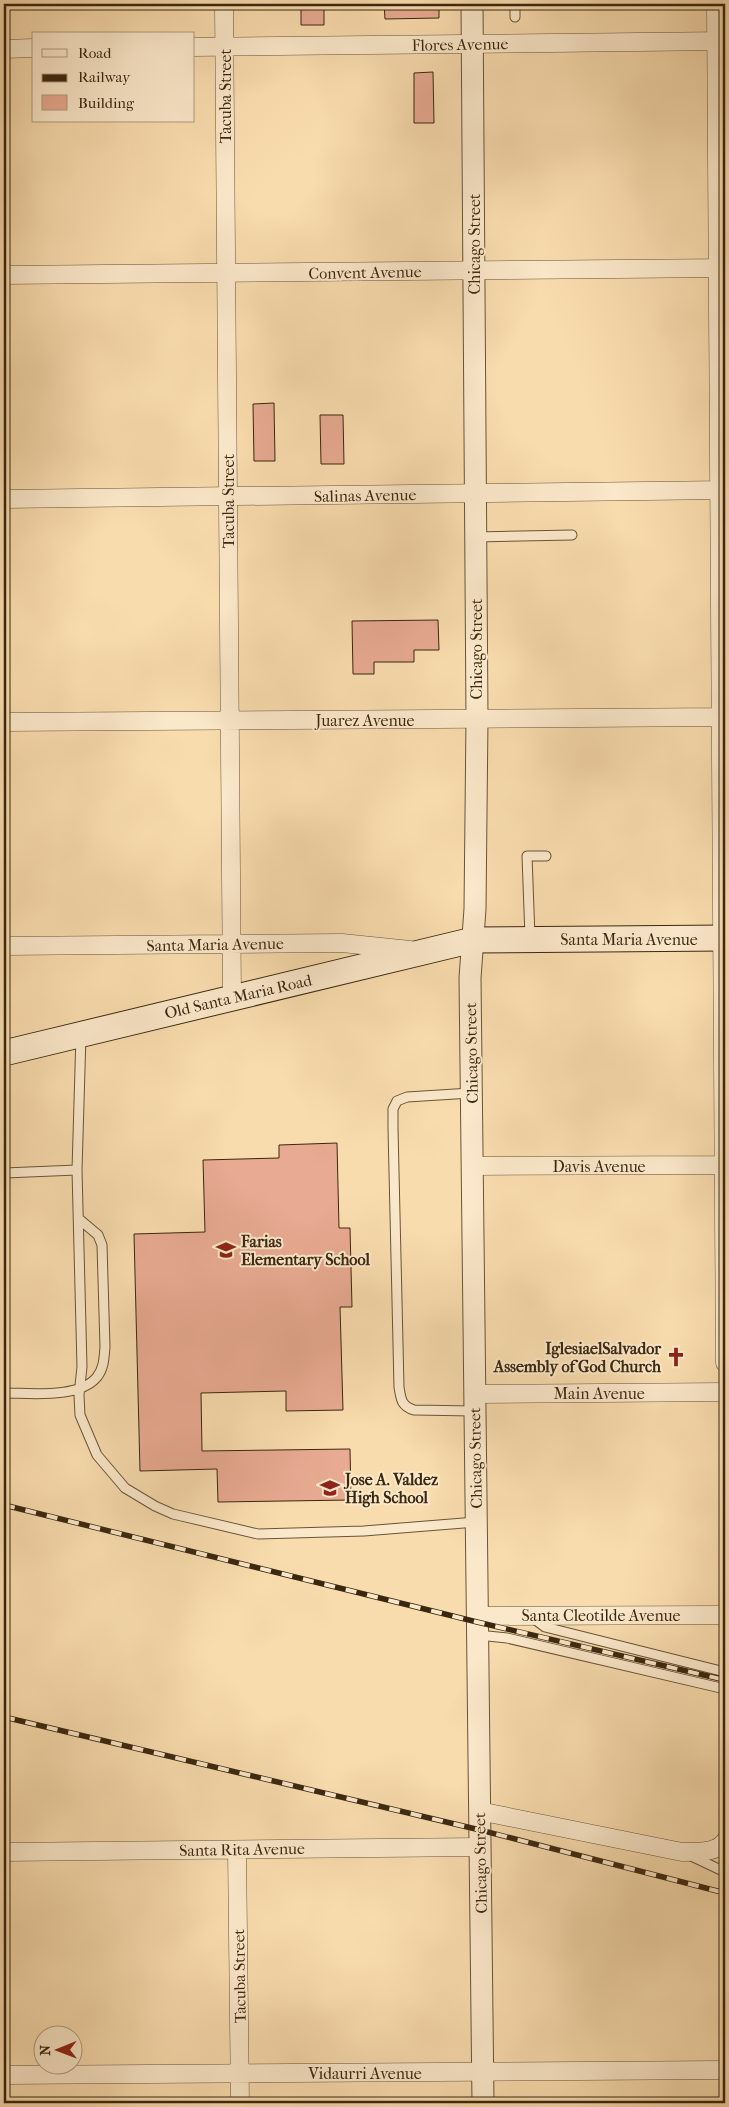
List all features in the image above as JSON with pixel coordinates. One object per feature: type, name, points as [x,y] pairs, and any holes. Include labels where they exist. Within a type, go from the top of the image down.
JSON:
[{"type":"main road","name":"Santa Maria Avenue","points":[[473,940],[723,938]]},
{"type":"main road","name":"Old Santa Maria Road","points":[[4,1053],[473,940]]},
{"type":"street","name":"Tacuba Street","points":[[224,4],[232,997]]},
{"type":"street","name":"Chicago Street","points":[[472,4],[477,719],[475,909],[470,978],[483,2103]]},
{"type":"street","points":[[716,4],[721,42],[725,1363]]},
{"type":"street","name":"Flores Avenue","points":[[195,47],[721,42]]},
{"type":"street","points":[[4,49],[32,48]]},
{"type":"street","name":"Convent Avenue","points":[[4,275],[722,268]]},
{"type":"street","name":"Salinas Avenue","points":[[4,499],[722,490]]},
{"type":"street","name":"Juarez Avenue","points":[[4,722],[724,717]]},
{"type":"street","name":"Santa Maria Avenue","points":[[4,946],[342,943],[425,952]]},
{"type":"street","name":"Davis Avenue","points":[[472,1166],[724,1165]]},
{"type":"street","name":"Main Avenue","points":[[474,1402],[725,1392]]},
{"type":"street","name":"Santa Cleotilde Avenue","points":[[477,1625],[529,1615],[725,1614]]},
{"type":"street","points":[[479,1811],[682,1852],[708,1851],[724,1843]]},
{"type":"street","name":"Santa Rita Avenue","points":[[4,1852],[480,1847]]},
{"type":"street","name":"Tacuba Street","points":[[238,1850],[240,2103]]},
{"type":"street","name":"Vidaurri Avenue","points":[[4,2075],[725,2070]]},
{"type":"lane","points":[[515,4],[515,17]]},
{"type":"lane","points":[[476,536],[572,535]]},
{"type":"lane","points":[[530,940],[527,856],[546,856]]},
{"type":"lane","points":[[81,1034],[77,1170],[82,1367],[80,1415],[96,1455],[125,1488],[156,1506],[173,1514],[258,1534],[364,1531],[476,1522]]},
{"type":"lane","points":[[471,1093],[407,1098],[397,1102],[393,1109],[393,1128],[399,1387],[401,1401],[406,1408],[414,1410],[474,1402]]},
{"type":"lane","points":[[4,1173],[77,1170]]},
{"type":"lane","points":[[4,1393],[68,1392],[80,1389],[96,1378],[104,1364],[102,1245],[98,1235],[79,1219]]},
{"type":"lane","points":[[529,1615],[545,1626],[725,1672]]},
{"type":"lane","points":[[477,1625],[507,1638],[725,1689]]},
{"type":"lane","points":[[682,1852],[725,1872]]},
{"type":"building","points":[[301,4],[324,4],[324,25],[301,25]]},
{"type":"building","points":[[384,4],[439,4],[439,18],[385,19]]},
{"type":"building","points":[[433,72],[434,123],[414,123],[414,73]]},
{"type":"building","points":[[274,403],[275,461],[254,461],[253,404]]},
{"type":"building","points":[[320,415],[343,415],[344,464],[321,464]]},
{"type":"building","points":[[438,620],[439,650],[414,650],[414,662],[374,662],[374,674],[353,674],[352,621]]},
{"type":"building","points":[[337,1143],[339,1228],[350,1228],[352,1307],[340,1307],[343,1410],[286,1411],[286,1391],[201,1393],[202,1451],[350,1449],[351,1500],[218,1502],[217,1469],[140,1471],[134,1234],[205,1232],[203,1160],[279,1158],[279,1145]]},
{"type":"railway","points":[[4,1505],[477,1622],[725,1680]]},
{"type":"railway","points":[[4,1717],[480,1830],[725,1893]]},
{"type":"place","name":"Farias Elementary School","points":[[226,1250]]},
{"type":"place","name":"IglesiaelSalvador Assembly of God Church","points":[[676,1357]]},
{"type":"place","name":"Jose A. Valdez High School","points":[[330,1488]]}]
